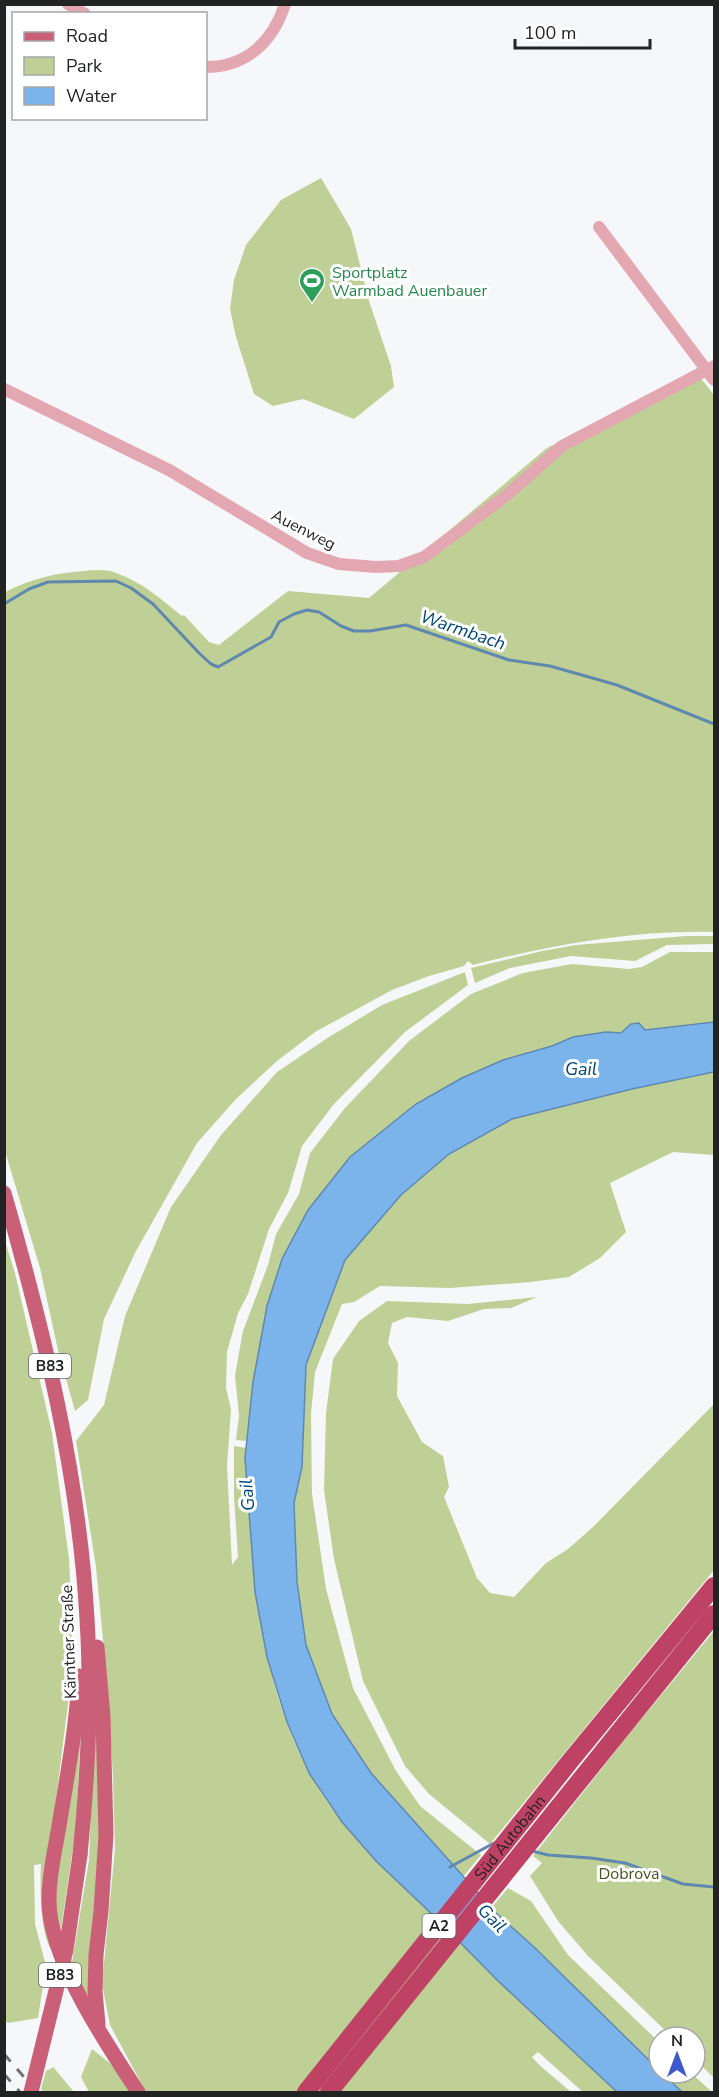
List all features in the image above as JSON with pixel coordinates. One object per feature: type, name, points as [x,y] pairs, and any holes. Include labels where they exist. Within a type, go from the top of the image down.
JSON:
[{"type":"highway","name":"Süd Autobahn","points":[[306,2092],[571,1760],[714,1586]]},
{"type":"highway","name":"Süd Autobahn","points":[[329,2092],[714,1614]]},
{"type":"main road","name":"Kärntner Straße","points":[[4,1193],[46,1346],[61,1423],[79,1532],[88,1639],[89,1725],[86,1796],[80,1855],[66,1950],[31,2092]]},
{"type":"main road","points":[[87,1620],[97,1648],[103,1717],[106,1811],[106,1846],[95,1992],[99,2030]]},
{"type":"main road","points":[[88,1639],[80,1655],[74,1732],[49,1899],[52,1928],[82,2001],[138,2092]]},
{"type":"street","points":[[68,4],[82,12]]},
{"type":"street","points":[[207,67],[233,63],[257,51],[276,28],[285,4]]},
{"type":"street","name":"Auenweg","points":[[4,389],[169,470],[307,552],[345,565],[382,567],[405,564],[424,557],[507,495],[562,446],[712,372],[599,227]]},
{"type":"green space","points":[[321,178],[351,229],[369,301],[391,366],[394,387],[354,419],[303,399],[273,406],[254,394],[236,337],[230,309],[234,280],[246,245],[281,200]]},
{"type":"green space","points":[[696,372],[714,395],[714,932],[623,936],[562,945],[473,965],[468,961],[464,966],[392,990],[315,1032],[277,1061],[236,1099],[197,1143],[136,1251],[104,1319],[88,1400],[75,1411],[58,1350],[40,1268],[5,1151],[5,592],[53,575],[104,570],[134,581],[151,592],[182,616],[184,615],[209,642],[219,645],[288,591],[369,598],[547,448]]},
{"type":"green space","points":[[686,936],[714,936],[714,944],[667,945],[635,961],[571,956],[510,968],[475,983],[471,968],[576,945]]},
{"type":"green space","points":[[670,952],[714,952],[714,1022],[645,1030],[639,1023],[631,1024],[621,1033],[585,1035],[552,1046],[267,1307],[253,1382],[247,1441],[236,1440],[239,1416],[235,1375],[243,1331],[268,1265],[276,1234],[299,1194],[310,1153],[345,1108],[409,1041],[471,994],[523,973],[572,964],[629,969],[642,967]]},
{"type":"green space","points":[[465,972],[468,985],[405,1032],[334,1104],[302,1146],[288,1193],[269,1229],[248,1294],[238,1313],[227,1352],[226,1388],[231,1409],[227,1466],[232,1565],[238,1557],[234,1497],[234,1446],[246,1448],[255,1579],[268,1658],[278,1697],[309,1772],[336,1813],[384,1868],[513,1995],[617,2092],[583,2092],[538,2052],[532,2057],[571,2092],[146,2092],[110,2025],[102,1984],[115,1849],[113,1777],[96,1567],[76,1441],[104,1405],[125,1316],[171,1207],[221,1135],[277,1072],[329,1037],[382,1005]]},
{"type":"green space","points":[[714,1072],[714,1155],[673,1152],[610,1183],[626,1232],[600,1258],[569,1277],[530,1282],[450,1288],[380,1286],[354,1302],[342,1304],[315,1372],[311,1414],[312,1494],[326,1589],[353,1688],[396,1771],[420,1806],[481,1855],[463,1877],[371,1773],[332,1714],[306,1645],[297,1582],[294,1503],[302,1467],[306,1365],[345,1260],[401,1195],[449,1154],[512,1119],[632,1089]]},
{"type":"green space","points":[[4,1238],[15,1273],[52,1433],[69,1559],[72,1621],[70,1688],[48,1863],[56,1956],[50,1949],[44,1926],[41,1864],[34,1865],[35,1924],[46,1966],[38,2018],[8,2023],[4,2020]]},
{"type":"green space","points":[[537,1297],[511,1308],[484,1309],[448,1321],[407,1317],[392,1323],[388,1343],[398,1363],[397,1396],[422,1442],[443,1456],[449,1487],[444,1497],[477,1578],[490,1593],[514,1597],[546,1563],[568,1549],[593,1527],[714,1404],[714,1570],[490,1844],[429,1794],[405,1766],[363,1681],[334,1559],[324,1490],[326,1413],[333,1359],[359,1321],[387,1301],[468,1304]]},
{"type":"green space","name":"Dobrova","points":[[714,1631],[714,2078],[707,2071],[707,2025],[660,2025],[588,1956],[558,1921],[530,1876],[542,1863],[533,1856]]},
{"type":"green space","points":[[95,1716],[102,1833],[90,1993],[85,1995],[71,1968],[89,1860]]},
{"type":"green space","points":[[81,1728],[76,1829],[60,1935],[53,1895]]},
{"type":"green space","points":[[508,1888],[531,1901],[568,1955],[647,2031],[647,2058],[534,1947],[491,1908]]},
{"type":"green space","points":[[92,2049],[111,2064],[131,2092],[89,2092],[81,2077]]},
{"type":"green space","points":[[54,2067],[74,2092],[44,2092],[41,2089],[46,2071]]},
{"type":"green space","points":[[675,2085],[704,2085],[712,2092],[682,2092]]},
{"type":"water","name":"Gail","points":[[714,1022],[714,1072],[632,1089],[512,1119],[449,1154],[401,1195],[345,1260],[306,1365],[302,1467],[294,1503],[297,1582],[306,1645],[332,1714],[371,1773],[496,1913],[534,1947],[647,2058],[647,2085],[675,2085],[682,2092],[617,2092],[497,1980],[376,1861],[342,1822],[309,1773],[287,1722],[267,1657],[255,1592],[245,1458],[253,1382],[267,1306],[282,1259],[308,1210],[350,1157],[416,1104],[462,1078],[503,1060],[552,1046],[573,1037],[606,1032],[621,1033],[631,1024],[639,1023],[645,1030]]},
{"type":"waterway","name":"Warmbach","points":[[4,604],[29,589],[48,582],[116,581],[131,588],[153,604],[199,653],[218,667],[271,637],[279,622],[307,610],[319,612],[341,626],[354,631],[370,631],[406,625],[509,660],[550,666],[617,685],[714,724]]},
{"type":"waterway","points":[[450,1867],[494,1843]]},
{"type":"waterway","points":[[532,1851],[548,1855],[625,1863],[683,1884],[714,1887]]},
{"type":"railway","points":[[4,2054],[37,2092]]},
{"type":"railway","points":[[4,2074],[20,2092]]},
{"type":"place","name":"Sportplatz Warmbad Auenbauer","points":[[312,304]]}]
